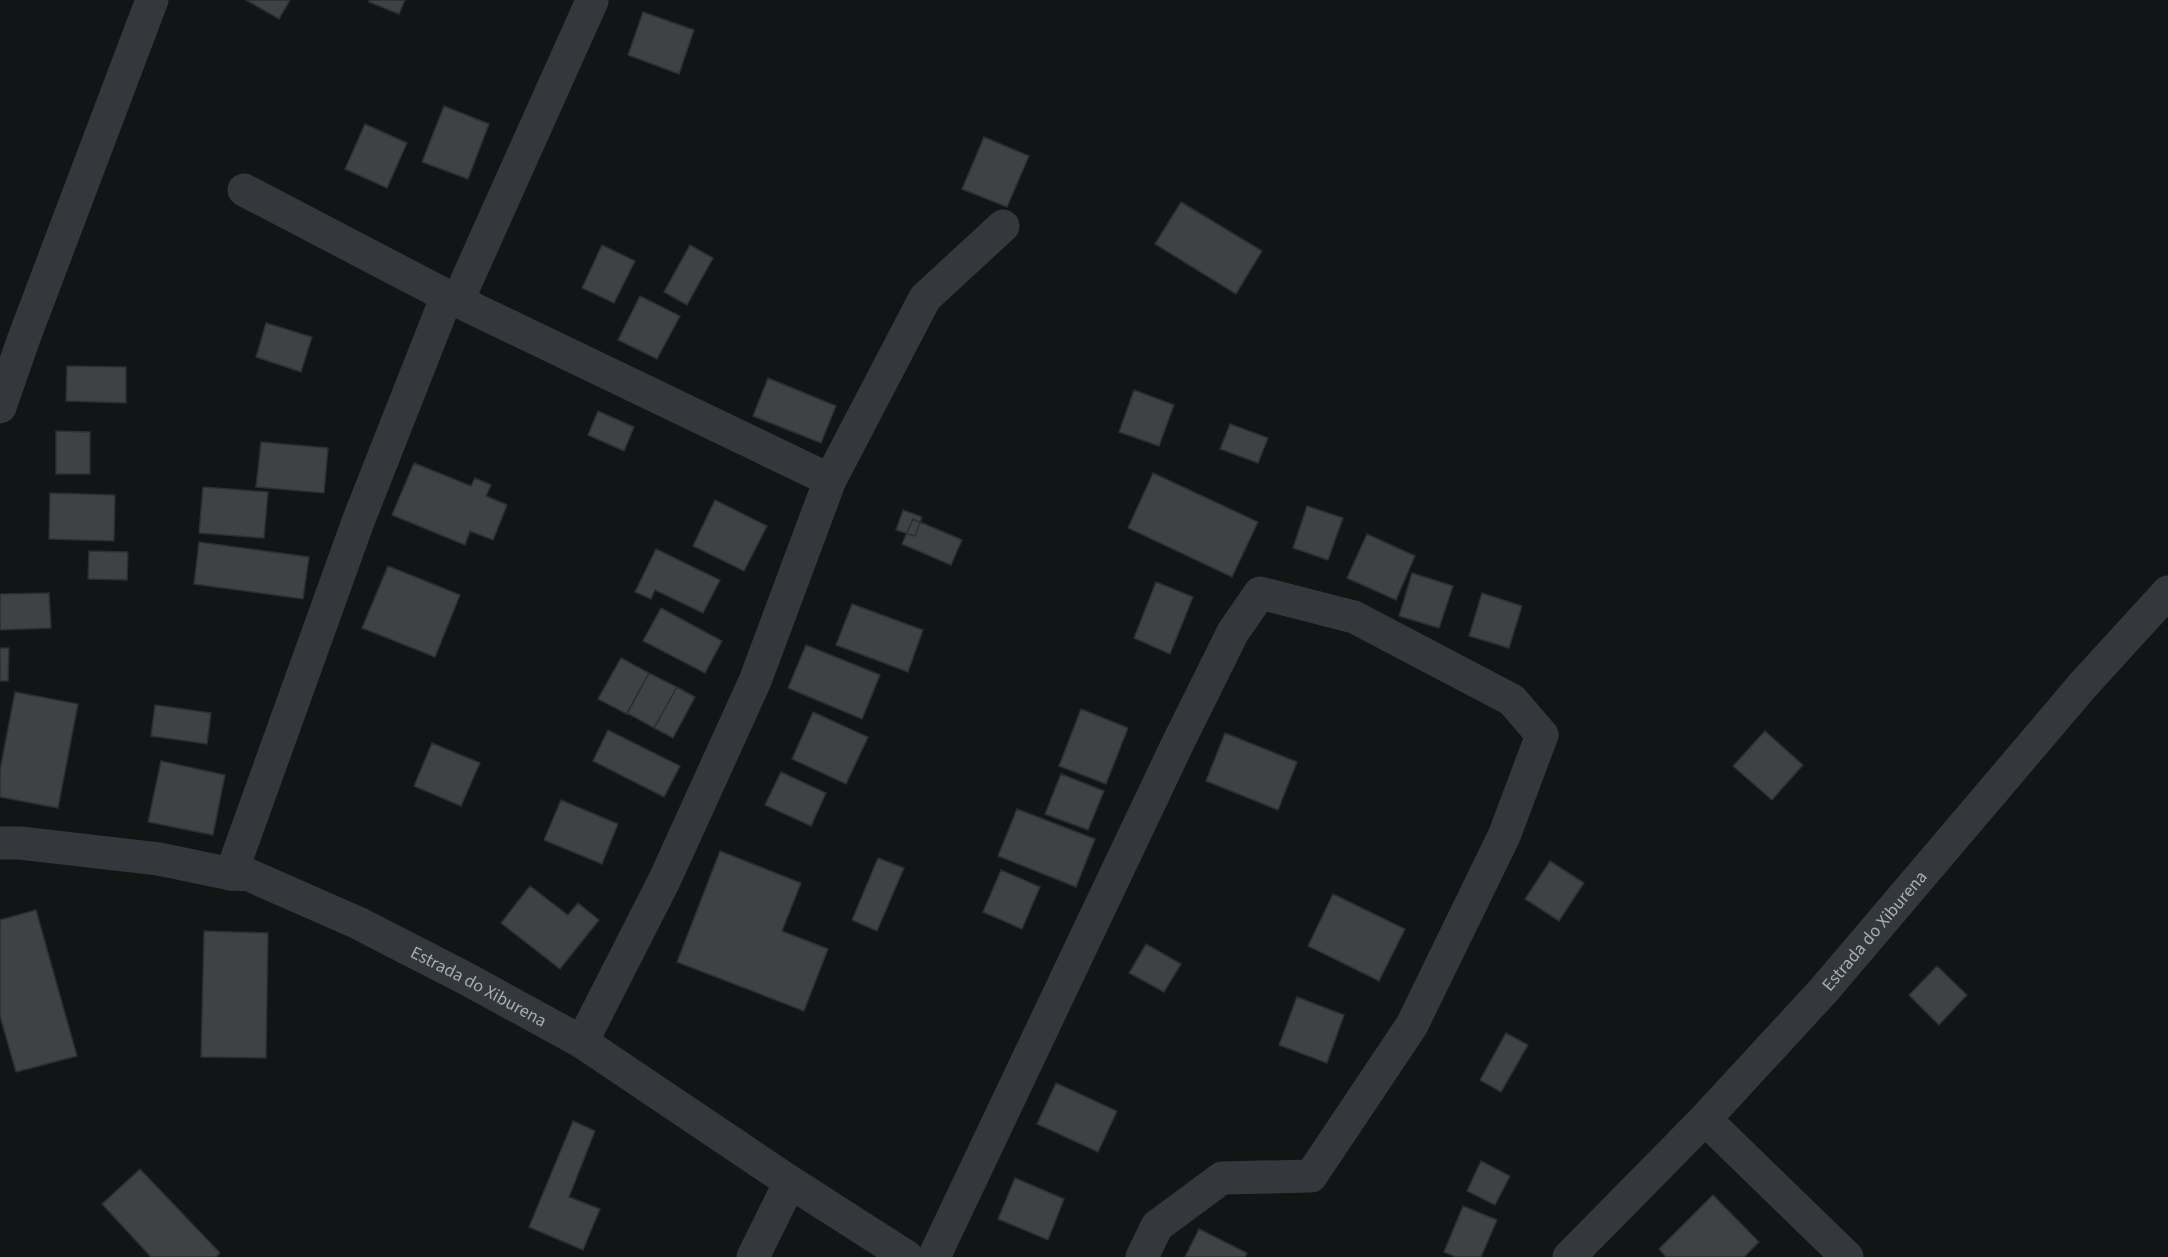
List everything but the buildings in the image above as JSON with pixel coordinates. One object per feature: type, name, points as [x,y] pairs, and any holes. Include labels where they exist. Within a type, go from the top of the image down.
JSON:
[{"type":"street","points":[[0,407],[152,0]]},
{"type":"street","points":[[231,874],[359,519],[452,298],[592,1]]},
{"type":"street","points":[[244,190],[452,298],[830,480]]},
{"type":"street","points":[[582,1042],[665,879],[755,681],[830,480],[925,298],[1003,226]]},
{"type":"street","points":[[934,1257],[1233,632],[1260,592],[1354,617],[1512,700],[1542,735],[1504,836],[1412,1025],[1311,1176],[1222,1178],[1157,1226],[1142,1257]]},
{"type":"street","name":"Estrada do Xiburena","points":[[1569,1257],[1705,1119],[1824,990],[2083,685],[2168,592]]},
{"type":"street","name":"Estrada do Xiburena","points":[[0,843],[20,843],[159,859],[231,874],[249,875],[358,923],[582,1042],[790,1182],[907,1257]]},
{"type":"street","points":[[1705,1119],[1847,1257]]},
{"type":"street","points":[[753,1257],[790,1182]]}]
